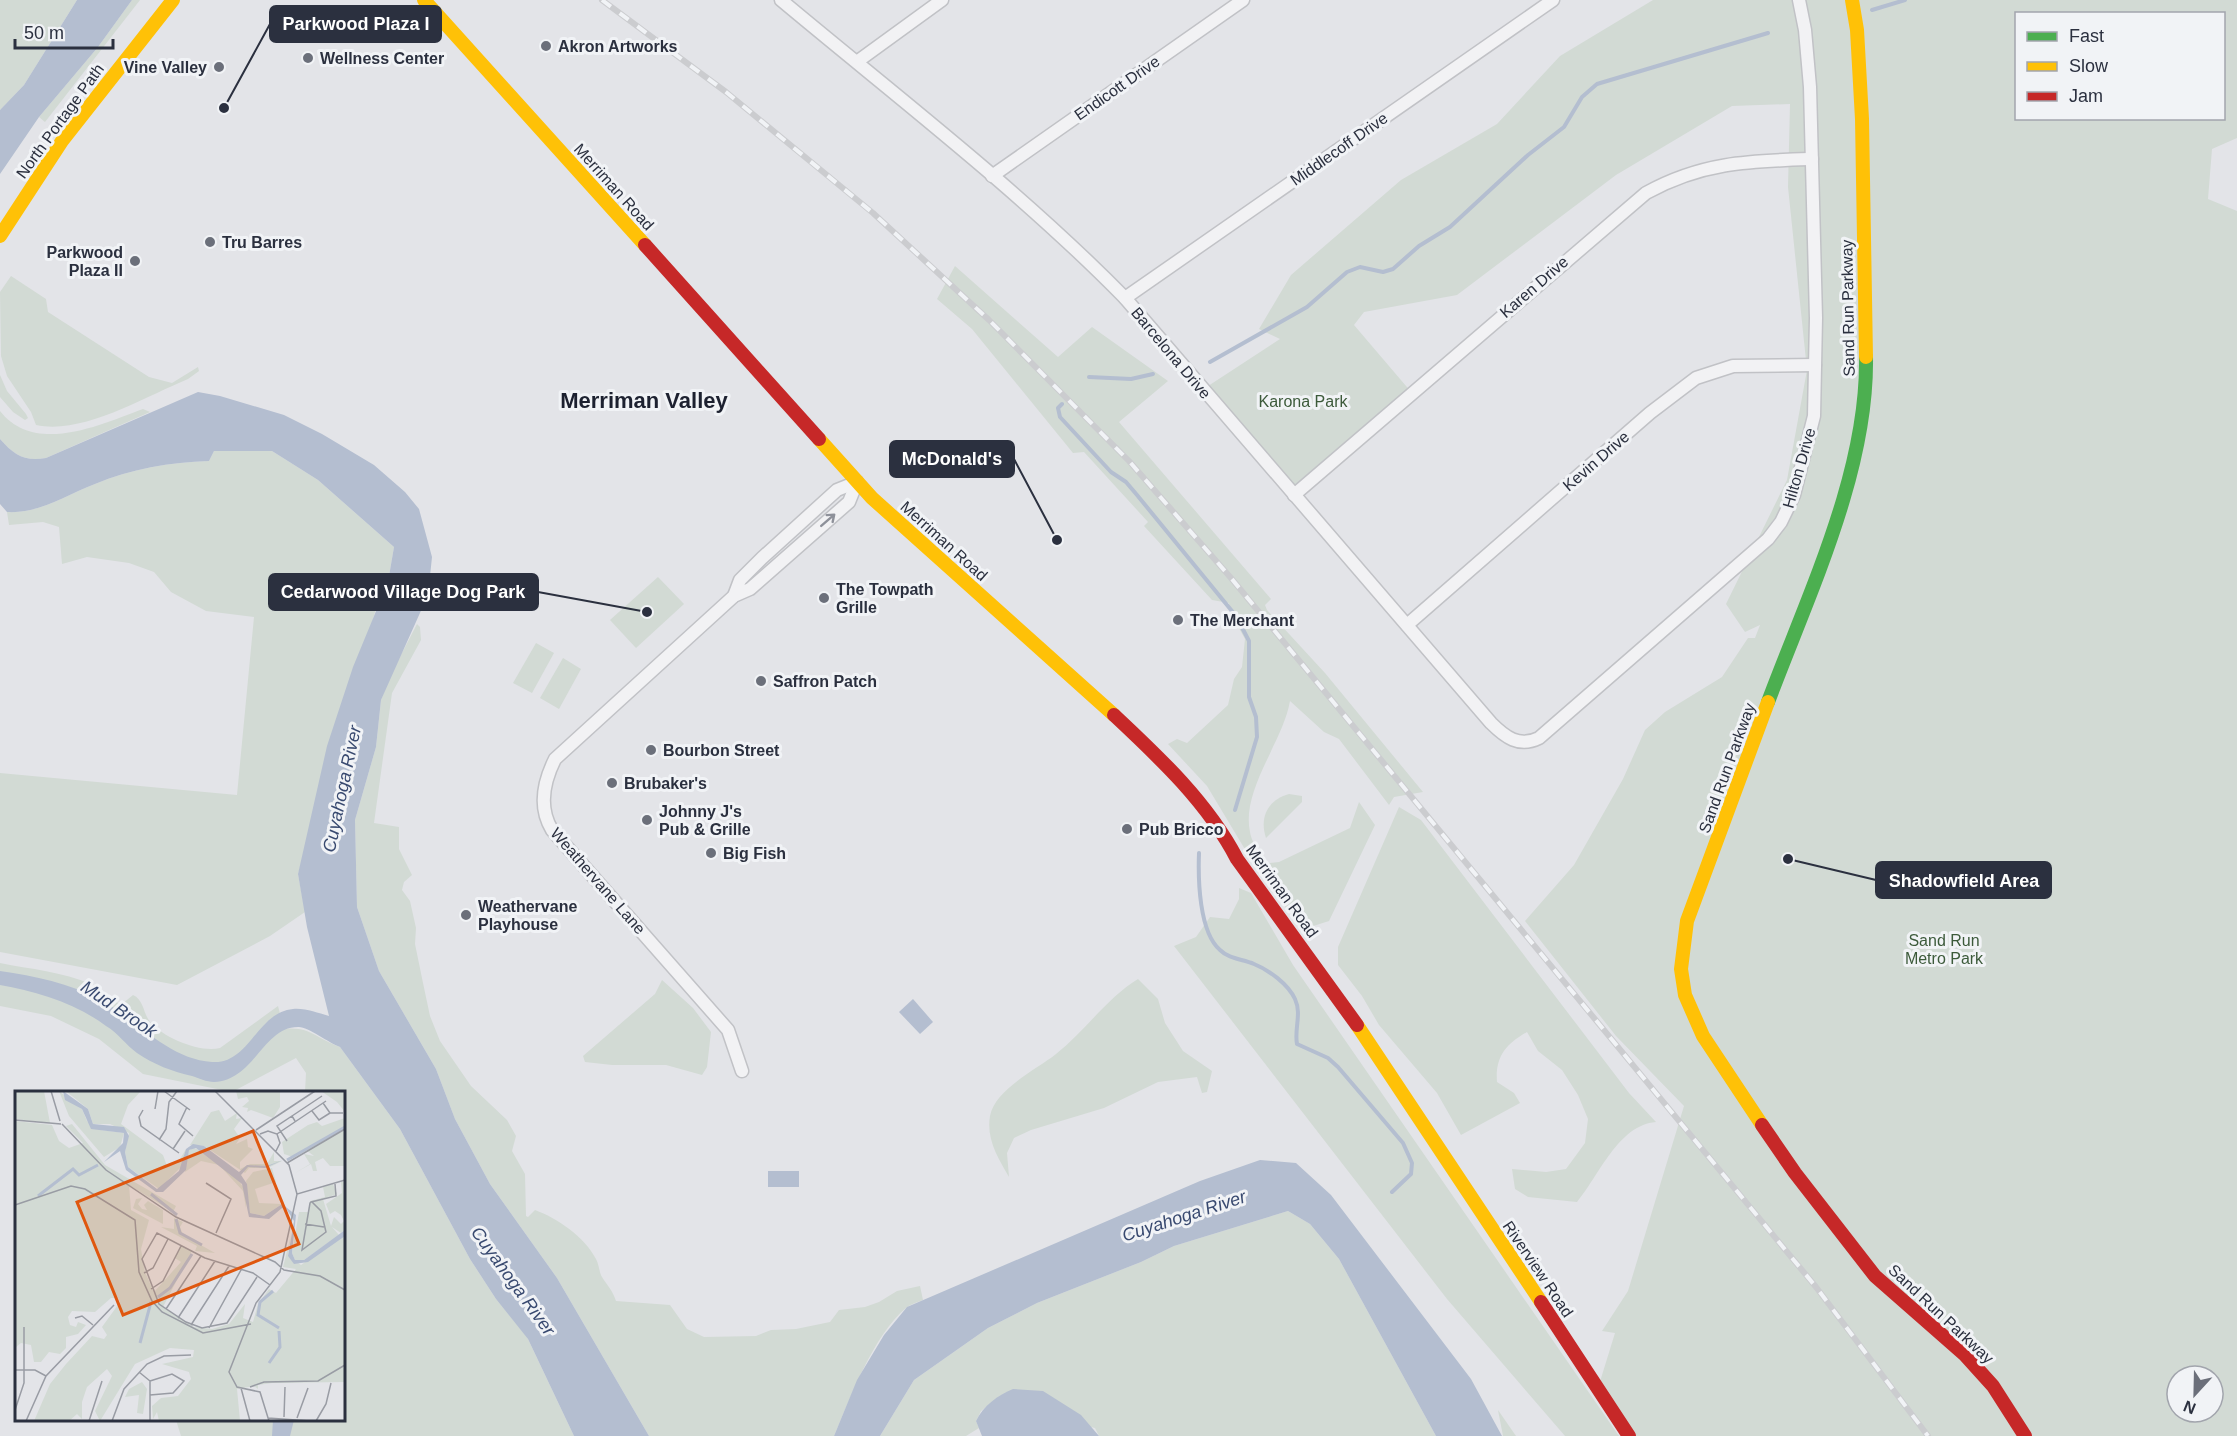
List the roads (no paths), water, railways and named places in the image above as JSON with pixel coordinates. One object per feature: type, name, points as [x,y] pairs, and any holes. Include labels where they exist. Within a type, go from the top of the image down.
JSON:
[{"type":"main road","name":"North Portage Path","points":[[0,236],[62,141],[173,0]]},
{"type":"main road","name":"Merriman Road","points":[[424,0],[856,482],[901,526],[1110,711],[1177,778],[1223,832],[1236,859],[1316,965],[1421,1119]]},
{"type":"main road","name":"Sand Run Parkway","points":[[1852,0],[1857,30],[1862,119],[1866,368],[1863,415],[1852,469],[1836,519],[1687,921],[1682,950],[1682,978],[1689,1007],[1703,1036],[1756,1119],[1796,1173],[1884,1286],[1959,1348],[1993,1386],[2025,1436]]},
{"type":"main road","name":"Riverview Road","points":[[1421,1119],[1629,1436]]},
{"type":"street","name":"Barcelona Drive","points":[[781,0],[858,61],[1089,261],[1125,298],[1491,723],[1504,736],[1523,743]]},
{"type":"street","points":[[858,61],[942,0]]},
{"type":"street","name":"Endicott Drive","points":[[992,176],[1243,0]]},
{"type":"street","name":"Middlecoff Drive","points":[[1125,298],[1553,0]]},
{"type":"street","name":"Hilton Drive","points":[[1523,743],[1539,738],[1775,531],[1794,495],[1806,456],[1814,416],[1815,365],[1808,53],[1799,0]]},
{"type":"street","name":"Karen Drive","points":[[1294,495],[1646,193],[1669,181],[1719,165],[1812,159]]},
{"type":"street","name":"Kevin Drive","points":[[1407,626],[1650,413],[1696,378],[1733,366],[1815,365]]},
{"type":"street","name":"Weathervane Lane","points":[[734,596],[740,580],[792,530],[837,490],[856,482]]},
{"type":"street","name":"Weathervane Lane","points":[[742,1071],[728,1030],[552,830],[543,801],[544,786],[555,759],[734,596],[750,589],[849,502],[856,482]]},
{"type":"street","points":[[792,530],[803,542]]},
{"type":"street","points":[[755,565],[765,575]]},
{"type":"water","points":[[77,0],[132,0],[98,47],[39,117],[0,174],[0,110],[24,85]]},
{"type":"water","name":"Cuyahoga River","points":[[198,392],[220,396],[284,415],[322,434],[374,465],[405,492],[419,509],[432,557],[428,595],[381,700],[376,747],[355,820],[357,907],[379,971],[436,1069],[455,1119],[490,1184],[557,1278],[649,1436],[574,1436],[528,1339],[496,1299],[470,1259],[400,1129],[340,1047],[303,1028],[287,1029],[267,1043],[240,1072],[228,1079],[208,1081],[170,1070],[150,1061],[133,1050],[95,1018],[69,1005],[42,995],[0,985],[0,971],[39,978],[77,989],[114,1008],[181,1054],[212,1062],[225,1061],[235,1055],[270,1019],[281,1012],[298,1009],[329,1016],[307,927],[298,874],[327,746],[353,667],[388,582],[394,547],[318,480],[272,451],[214,451],[209,461],[136,470],[30,510],[7,512],[0,504],[0,439],[20,456],[32,459],[46,458]]},
{"type":"water","points":[[913,999],[933,1022],[920,1034],[899,1012]]},
{"type":"water","name":"Cuyahoga River","points":[[1260,1160],[1296,1163],[1331,1195],[1471,1379],[1502,1436],[1436,1436],[1339,1259],[1310,1224],[1288,1211],[1174,1246],[1141,1262],[1037,1303],[988,1328],[914,1380],[880,1436],[834,1436],[857,1380],[884,1335],[907,1307],[1200,1181]]},
{"type":"water","points":[[768,1171],[799,1171],[799,1187],[768,1187]]},
{"type":"water","points":[[1013,1389],[1043,1391],[1081,1415],[1099,1436],[982,1436],[976,1421],[979,1416],[991,1402]]},
{"type":"water","points":[[273,1421],[294,1421],[290,1436],[272,1436]]},
{"type":"waterway","points":[[1872,10],[1905,0]]},
{"type":"waterway","points":[[1210,362],[1307,307],[1347,272],[1360,267],[1383,272],[1393,269],[1419,246],[1450,227],[1528,155],[1564,127],[1582,97],[1597,84],[1768,33]]},
{"type":"waterway","points":[[1089,377],[1131,379],[1153,374]]},
{"type":"waterway","points":[[1062,404],[1058,408],[1060,417],[1111,472],[1126,482],[1137,495],[1236,616],[1249,641],[1249,697],[1256,717],[1257,737],[1235,810]]},
{"type":"waterway","points":[[1199,853],[1201,904],[1213,942],[1224,953],[1260,967],[1278,978],[1288,988],[1297,1005],[1297,1044],[1328,1058],[1338,1067],[1403,1143],[1412,1163],[1411,1174],[1392,1192]]},
{"type":"railway","points":[[602,0],[726,92],[873,213],[989,320],[1129,461],[1231,578],[1816,1287],[1928,1436]]},
{"type":"place","name":"Akron Artworks","points":[[546,46]]},
{"type":"place","name":"Wellness Center","points":[[308,58]]},
{"type":"place","name":"Vine Valley","points":[[219,67]]},
{"type":"place","name":"Parkwood Plaza I","points":[[224,108]]},
{"type":"place","name":"Tru Barres","points":[[210,242]]},
{"type":"place","name":"Parkwood Plaza II","points":[[135,261]]},
{"type":"place","name":"McDonald's","points":[[1057,540]]},
{"type":"place","name":"The Towpath Grille","points":[[824,598]]},
{"type":"place","name":"Cedarwood Village Dog Park","points":[[647,612]]},
{"type":"place","name":"The Merchant","points":[[1178,620]]},
{"type":"place","name":"Saffron Patch","points":[[761,681]]},
{"type":"place","name":"Bourbon Street","points":[[651,750]]},
{"type":"place","name":"Brubaker's","points":[[612,783]]},
{"type":"place","name":"Johnny J's Pub & Grille","points":[[647,820]]},
{"type":"place","name":"Pub Bricco","points":[[1127,829]]},
{"type":"place","name":"Big Fish","points":[[711,853]]},
{"type":"place","name":"Shadowfield Area","points":[[1788,859]]},
{"type":"place","name":"Weathervane Playhouse","points":[[466,915]]},
{"type":"district","name":"Merriman Valley","points":[[644,400]]},
{"type":"park label","name":"Karona Park","points":[[1303,401]]},
{"type":"park label","name":"Sand Run Metro Park","points":[[1944,949]]},
{"type":"water label","name":"Mud Brook","points":[[119,1009]]}]
